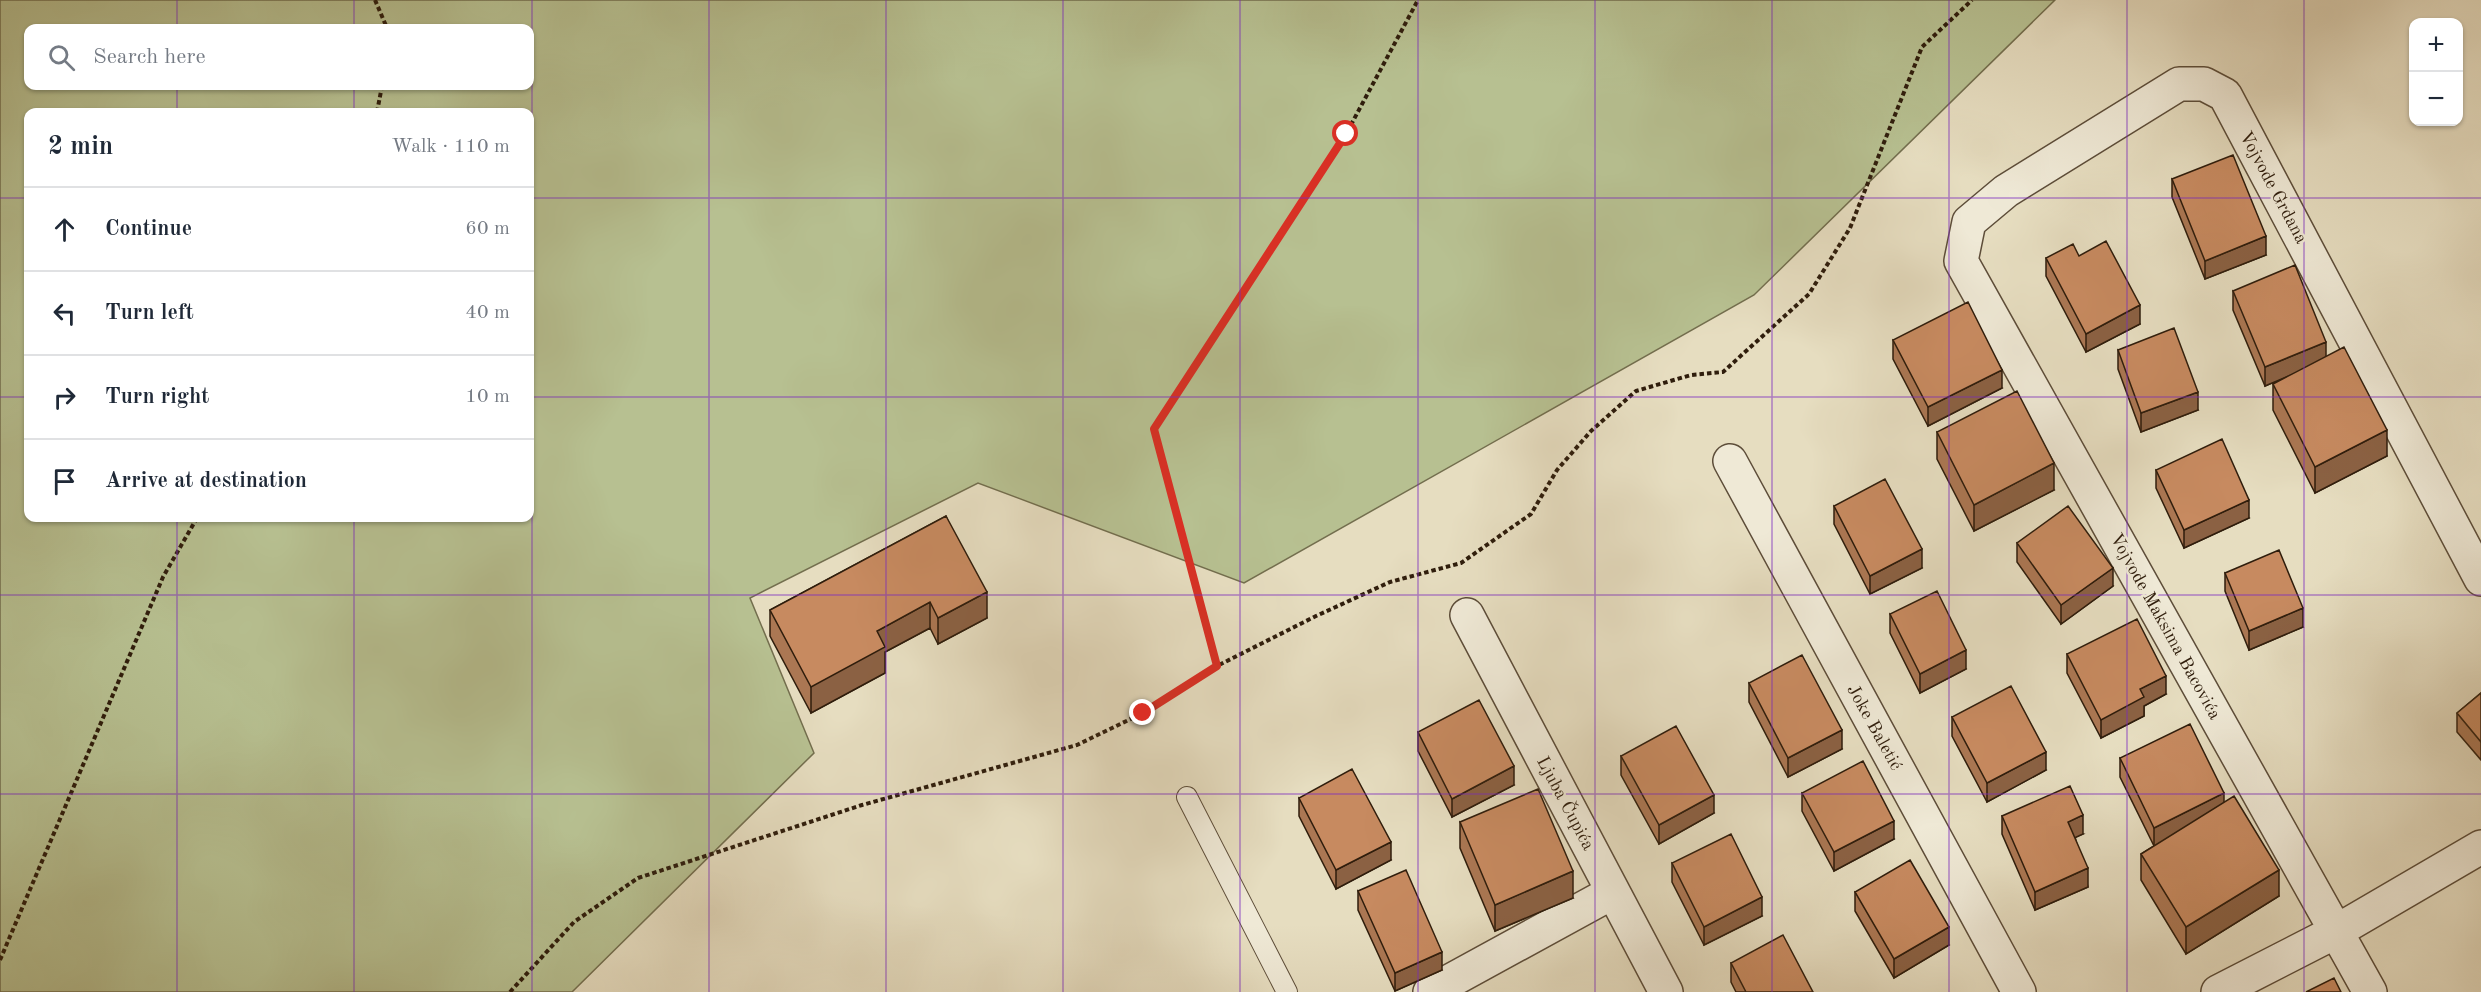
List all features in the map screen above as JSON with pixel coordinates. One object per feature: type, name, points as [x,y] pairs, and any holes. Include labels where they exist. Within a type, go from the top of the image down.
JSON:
[{"type":"street","name":"Vojvode Grdana","points":[[1961,261],[1969,222],[2006,191],[2180,84],[2204,84],[2225,95],[2481,579]]},
{"type":"street","name":"Vojvode Maksima Bacovića","points":[[1961,261],[2370,992]]},
{"type":"street","name":"Joke Baletić","points":[[1730,461],[2019,992]]},
{"type":"street","name":"Ljuba Čupića","points":[[1467,615],[1666,992]]},
{"type":"street","points":[[2218,992],[2337,931],[2481,847]]},
{"type":"street","points":[[1430,992],[1613,892]]},
{"type":"lane","points":[[1187,797],[1287,992]]},
{"type":"path","points":[[375,0],[385,24]]},
{"type":"path","points":[[1217,666],[1154,429],[1346,134],[1418,0]]},
{"type":"path","points":[[510,992],[574,922],[638,878],[862,805],[1077,745],[1143,713],[1217,666],[1390,582],[1461,563],[1531,514],[1557,470],[1591,431],[1635,391],[1691,375],[1723,372],[1809,294],[1850,228],[1922,48],[1972,0]]},
{"type":"path","points":[[377,108],[381,90]]},
{"type":"path","points":[[0,960],[163,577],[194,522]]},
{"type":"green space","points":[[0,0],[2055,0],[1754,295],[1244,583],[978,483],[750,598],[814,753],[572,992],[0,992]]},
{"type":"building","points":[[2233,155],[2266,236],[2205,261],[2172,179]]},
{"type":"building","points":[[2106,241],[2140,305],[2086,334],[2046,258],[2073,244],[2079,256]]},
{"type":"building","points":[[2295,265],[2326,342],[2265,367],[2233,291]]},
{"type":"building","points":[[1968,302],[2002,370],[1928,407],[1893,340]]},
{"type":"building","points":[[2174,328],[2198,392],[2141,413],[2118,350]]},
{"type":"building","points":[[2344,347],[2387,430],[2315,467],[2273,384]]},
{"type":"building","points":[[2017,391],[2054,463],[1974,505],[1937,432]]},
{"type":"building","points":[[2222,439],[2249,500],[2184,530],[2156,470]]},
{"type":"building","points":[[1885,479],[1922,549],[1870,576],[1834,506]]},
{"type":"building","points":[[2068,506],[2113,568],[2061,605],[2017,543]]},
{"type":"building","points":[[946,516],[987,592],[938,618],[930,602],[877,631],[885,647],[811,687],[770,610]]},
{"type":"building","points":[[2279,550],[2303,608],[2249,631],[2225,573]]},
{"type":"building","points":[[1937,591],[1966,650],[1920,674],[1890,614]]},
{"type":"building","points":[[2137,619],[2166,676],[2140,689],[2144,697],[2101,720],[2067,654]]},
{"type":"building","points":[[1802,655],[1842,730],[1788,758],[1749,683]]},
{"type":"building","points":[[2011,686],[2046,752],[1987,783],[1952,717]]},
{"type":"building","points":[[2481,693],[2481,742],[2457,713]]},
{"type":"building","points":[[1479,700],[1514,766],[1452,799],[1418,732]]},
{"type":"building","points":[[2190,724],[2224,793],[2154,828],[2120,758]]},
{"type":"building","points":[[1676,726],[1714,795],[1659,825],[1621,756]]},
{"type":"building","points":[[1863,761],[1894,821],[1834,852],[1802,793]]},
{"type":"building","points":[[1352,769],[1391,842],[1336,870],[1299,798]]},
{"type":"building","points":[[2070,786],[2083,815],[2068,822],[2088,868],[2035,892],[2002,816]]},
{"type":"building","points":[[1538,789],[1573,871],[1495,905],[1460,822]]},
{"type":"building","points":[[2234,796],[2279,870],[2186,927],[2141,854]]},
{"type":"building","points":[[1731,834],[1762,897],[1704,927],[1672,863]]},
{"type":"building","points":[[1910,860],[1949,927],[1894,959],[1855,892]]},
{"type":"building","points":[[1406,870],[1442,952],[1395,973],[1358,891]]},
{"type":"building","points":[[1783,935],[1813,992],[1746,992],[1731,963]]},
{"type":"building","points":[[2334,978],[2341,992],[2306,992]]},
{"type":"route","points":[[1143,713],[1217,666],[1154,429],[1346,134]]}]
